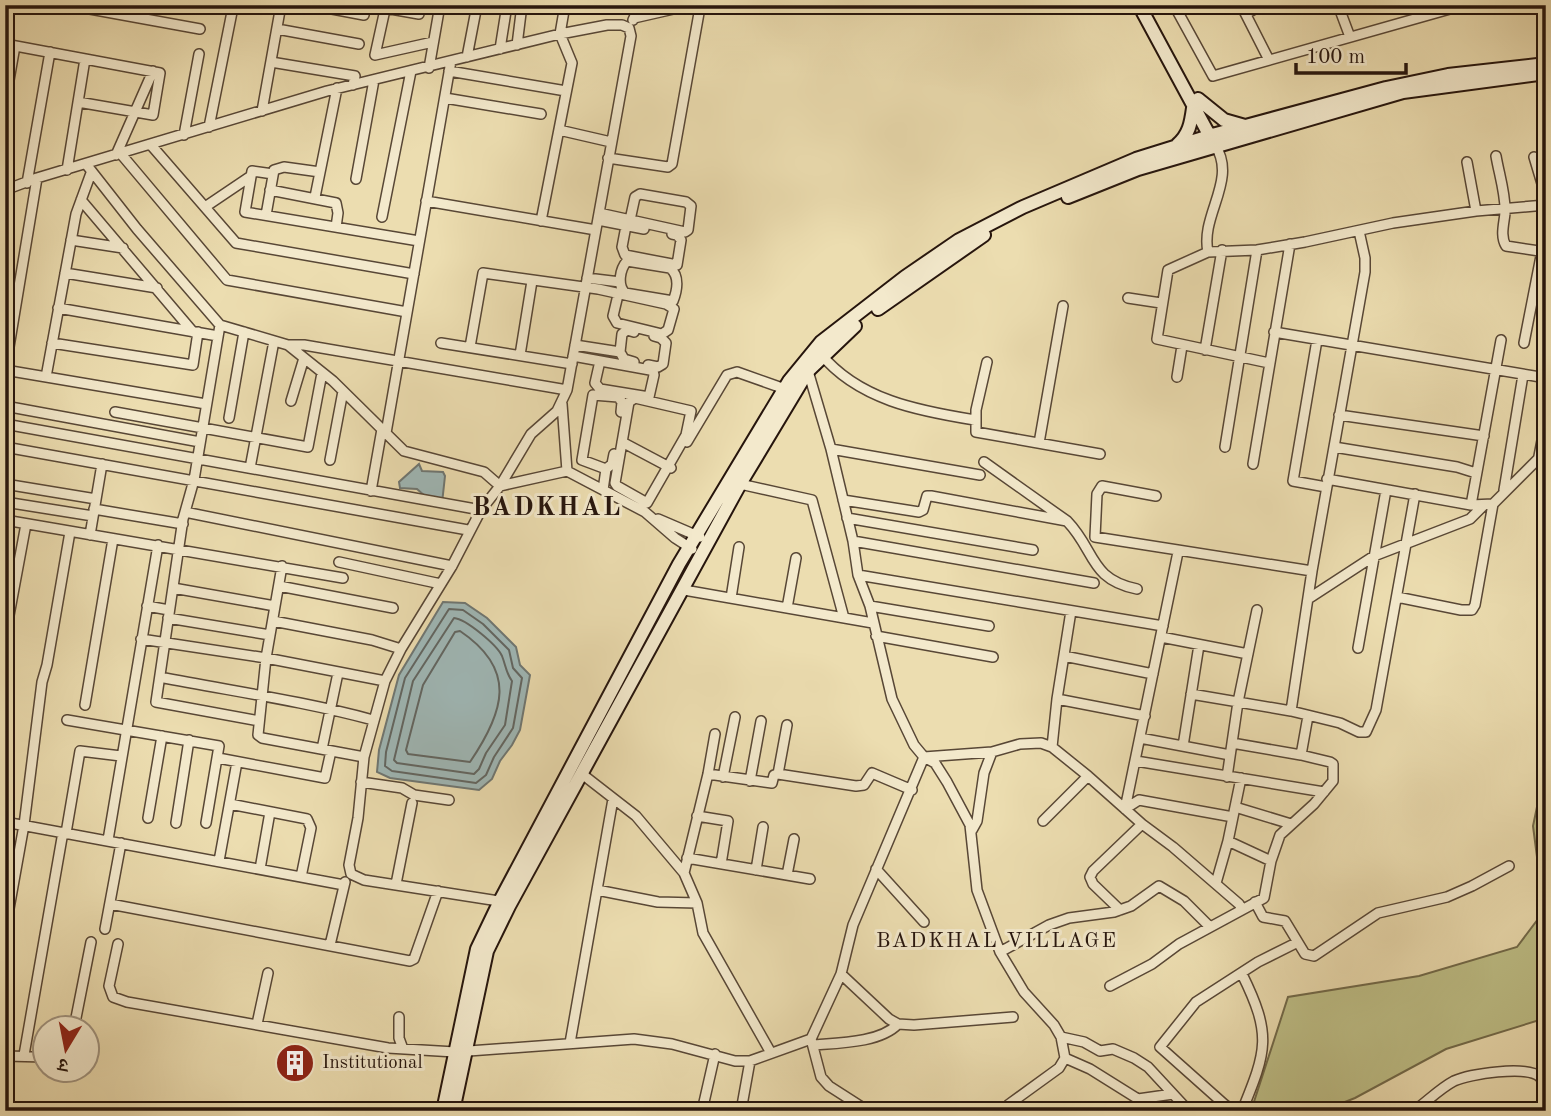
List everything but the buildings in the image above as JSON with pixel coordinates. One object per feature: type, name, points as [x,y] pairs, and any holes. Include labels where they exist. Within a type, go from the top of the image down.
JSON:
[{"type":"street","points":[[68,5],[200,29]]},
{"type":"street","points":[[209,127],[232,5]]},
{"type":"street","points":[[262,111],[281,5]]},
{"type":"street","points":[[311,5],[364,15]]},
{"type":"street","points":[[429,68],[440,5]]},
{"type":"street","points":[[467,57],[477,5]]},
{"type":"street","points":[[500,49],[507,5]]},
{"type":"street","points":[[517,45],[522,5]]},
{"type":"street","points":[[541,221],[572,63],[560,34],[565,5]]},
{"type":"street","points":[[330,945],[344,885],[351,874],[349,865],[358,818],[364,757],[385,681],[401,649],[452,566],[468,530],[500,486],[531,434],[557,411],[567,390],[631,36],[629,28],[640,5]]},
{"type":"street","points":[[608,158],[668,167],[672,164],[699,8],[692,5],[634,18]]},
{"type":"street","points":[[1139,5],[1195,103],[1221,155],[1223,170],[1219,193],[1206,234],[1208,252]]},
{"type":"street","points":[[1147,5],[1195,103],[1224,120],[1245,126]]},
{"type":"street","points":[[1174,5],[1213,76],[1464,5]]},
{"type":"street","points":[[1261,5],[1243,10],[1269,60]]},
{"type":"street","points":[[1338,5],[1350,37]]},
{"type":"street","points":[[419,14],[385,7],[375,55],[433,42]]},
{"type":"street","points":[[450,66],[467,57],[560,34],[607,25],[629,28]]},
{"type":"street","points":[[277,29],[359,44]]},
{"type":"street","points":[[5,103],[10,45],[160,73],[153,115],[78,102]]},
{"type":"street","points":[[50,52],[5,370],[206,404]]},
{"type":"street","points":[[184,135],[199,54]]},
{"type":"street","points":[[67,170],[85,59]]},
{"type":"street","points":[[271,62],[355,76],[353,85]]},
{"type":"street","points":[[453,1111],[477,949],[582,774],[684,590],[701,555],[702,539],[785,389],[803,362],[977,239],[1038,209],[1245,126],[1427,79],[1546,64]]},
{"type":"street","points":[[371,491],[398,361],[450,66]]},
{"type":"street","points":[[5,190],[67,170],[89,169],[118,155],[337,88],[411,71],[450,66],[566,91]]},
{"type":"street","points":[[118,155],[153,71]]},
{"type":"street","points":[[382,217],[411,71]]},
{"type":"street","points":[[505,902],[569,768],[690,548],[702,539],[740,484],[819,352],[905,277],[959,240],[1023,207],[1136,159],[1174,147],[1215,140],[1403,92],[1546,73]]},
{"type":"street","points":[[356,179],[374,79]]},
{"type":"street","points":[[315,197],[337,88]]},
{"type":"street","points":[[444,98],[541,114]]},
{"type":"street","points":[[1174,147],[1186,136],[1192,122],[1195,103]]},
{"type":"street","points":[[559,130],[611,142]]},
{"type":"street","points":[[151,145],[236,243],[414,274]]},
{"type":"street","points":[[118,155],[227,280],[407,312]]},
{"type":"street","points":[[1496,156],[1505,209],[1502,238],[1504,243],[1506,246],[1544,252],[1524,343]]},
{"type":"street","points":[[1534,157],[1546,197]]},
{"type":"street","points":[[1467,162],[1476,211]]},
{"type":"street","points":[[266,215],[274,170],[284,167],[320,172]]},
{"type":"street","points":[[46,377],[71,240],[89,169]]},
{"type":"street","points":[[89,169],[220,325],[288,345],[304,345],[567,390]]},
{"type":"street","points":[[272,174],[252,171],[245,212],[419,241]]},
{"type":"street","points":[[205,207],[251,176]]},
{"type":"street","points":[[270,190],[335,203],[338,206],[336,228]]},
{"type":"street","points":[[426,201],[541,221],[628,223],[687,232],[691,206],[687,202],[640,194],[635,197],[628,223],[622,247],[625,255],[673,265],[679,263],[681,240],[677,235],[628,223]]},
{"type":"street","points":[[52,343],[193,365],[196,332],[81,200]]},
{"type":"street","points":[[1269,363],[1157,339],[1167,270],[1208,252],[1257,250],[1393,223],[1476,211],[1546,205]]},
{"type":"street","points":[[1291,711],[1307,599],[1364,272],[1365,258],[1359,231]]},
{"type":"street","points":[[71,240],[123,248]]},
{"type":"street","points":[[1253,464],[1290,244]]},
{"type":"street","points":[[1205,350],[1222,250]]},
{"type":"street","points":[[1225,447],[1257,250]]},
{"type":"street","points":[[627,261],[670,268],[677,277],[674,299],[669,302],[625,293],[620,282],[627,261]]},
{"type":"street","points":[[65,273],[157,288]]},
{"type":"street","points":[[470,347],[483,273],[585,289],[618,295],[672,306],[674,309],[668,330],[662,334],[617,323],[613,316],[618,295]]},
{"type":"street","points":[[587,278],[620,282]]},
{"type":"street","points":[[520,355],[532,281]]},
{"type":"street","points":[[1128,298],[1161,303]]},
{"type":"street","points":[[1040,443],[1063,306]]},
{"type":"street","points":[[58,308],[218,336]]},
{"type":"street","points":[[220,325],[194,480],[185,512],[156,702],[258,721]]},
{"type":"street","points":[[627,330],[658,337],[666,343],[661,367],[624,359],[620,352],[622,334],[627,330]]},
{"type":"street","points":[[229,418],[244,332]]},
{"type":"street","points":[[1274,332],[1546,379]]},
{"type":"street","points":[[1317,340],[1293,481],[1386,490],[1471,505],[1488,505]]},
{"type":"street","points":[[1471,505],[1501,340]]},
{"type":"street","points":[[250,468],[274,341]]},
{"type":"street","points":[[441,342],[520,355],[600,361],[653,371],[649,397],[600,389],[595,383],[600,361]]},
{"type":"street","points":[[288,345],[343,391],[404,451],[484,472],[500,486]]},
{"type":"street","points":[[575,345],[620,352]]},
{"type":"street","points":[[1177,377],[1181,346]]},
{"type":"street","points":[[819,352],[852,381],[883,399],[975,420]]},
{"type":"street","points":[[291,401],[304,358]]},
{"type":"street","points":[[987,362],[975,420],[976,432],[1100,454]]},
{"type":"street","points":[[808,371],[831,449],[853,541],[858,575],[870,606],[892,699],[914,745],[924,757],[935,764],[972,830],[976,890],[1000,952],[1024,992],[1054,1024],[1061,1037],[1065,1058],[1059,1068],[1008,1105],[1007,1111]]},
{"type":"street","points":[[649,515],[670,468],[686,435],[691,414],[689,410],[631,399],[615,483],[644,502],[649,501],[670,468],[727,375],[737,372],[785,389]]},
{"type":"street","points":[[116,412],[308,447],[323,373]]},
{"type":"street","points":[[1504,492],[1523,375]]},
{"type":"street","points":[[330,460],[343,391]]},
{"type":"street","points":[[603,490],[606,469],[612,464],[623,405],[618,397],[595,393],[591,398],[582,460],[606,469]]},
{"type":"street","points":[[562,402],[567,471]]},
{"type":"street","points":[[5,407],[200,442]]},
{"type":"street","points":[[1339,415],[1484,436]]},
{"type":"street","points":[[1307,599],[1374,556],[1470,519],[1504,492],[1542,454],[1546,421]]},
{"type":"street","points":[[5,424],[481,510]]},
{"type":"street","points":[[622,442],[670,468]]},
{"type":"street","points":[[5,447],[468,530]]},
{"type":"street","points":[[1334,447],[1457,467],[1476,473]]},
{"type":"street","points":[[831,449],[980,475]]},
{"type":"street","points":[[984,462],[1067,522],[1102,573],[1121,586],[1137,589]]},
{"type":"street","points":[[90,535],[102,464]]},
{"type":"street","points":[[500,486],[567,471],[649,515],[702,539]]},
{"type":"street","points":[[5,484],[95,508],[183,524]]},
{"type":"street","points":[[740,484],[812,500],[844,618]]},
{"type":"street","points":[[1156,496],[1102,486],[1097,494],[1095,537],[1312,571]]},
{"type":"street","points":[[1358,648],[1386,490]]},
{"type":"street","points":[[1191,694],[1291,711],[1366,732],[1376,710],[1415,494]]},
{"type":"street","points":[[843,499],[919,512],[923,510],[927,496],[931,496],[1067,522]]},
{"type":"street","points":[[5,502],[95,508]]},
{"type":"street","points":[[1397,597],[1472,610],[1475,605],[1488,505]]},
{"type":"street","points":[[185,512],[452,566]]},
{"type":"street","points":[[649,515],[670,534],[701,555]]},
{"type":"street","points":[[848,518],[1033,550]]},
{"type":"street","points":[[5,520],[343,578]]},
{"type":"street","points":[[5,637],[26,524]]},
{"type":"street","points":[[5,931],[24,825],[42,682],[70,532]]},
{"type":"street","points":[[85,705],[113,539]]},
{"type":"street","points":[[853,541],[1094,583]]},
{"type":"street","points":[[108,839],[158,545]]},
{"type":"street","points":[[731,598],[739,547]]},
{"type":"street","points":[[1125,809],[1178,552]]},
{"type":"street","points":[[787,608],[796,558]]},
{"type":"street","points":[[339,562],[441,584]]},
{"type":"street","points":[[282,566],[266,658],[258,735],[262,738],[364,757]]},
{"type":"street","points":[[858,575],[1163,626]]},
{"type":"street","points":[[279,586],[393,608]]},
{"type":"street","points":[[173,588],[275,606]]},
{"type":"street","points":[[684,590],[873,623]]},
{"type":"street","points":[[147,606],[169,614],[270,635]]},
{"type":"street","points":[[870,606],[989,626]]},
{"type":"street","points":[[1227,777],[1238,702],[1257,610]]},
{"type":"street","points":[[1052,747],[1071,611]]},
{"type":"street","points":[[272,621],[372,640],[401,649]]},
{"type":"street","points":[[876,636],[993,657]]},
{"type":"street","points":[[1161,637],[1248,654]]},
{"type":"street","points":[[141,639],[266,658],[385,681]]},
{"type":"street","points":[[1183,746],[1199,645]]},
{"type":"street","points":[[1064,656],[1153,674]]},
{"type":"street","points":[[218,758],[325,778],[331,708],[338,673]]},
{"type":"street","points":[[160,677],[262,698],[331,708],[373,720]]},
{"type":"street","points":[[1057,699],[1145,716]]},
{"type":"street","points":[[1301,755],[1308,716]]},
{"type":"street","points":[[723,777],[735,717]]},
{"type":"street","points":[[66,720],[219,746],[206,823]]},
{"type":"street","points":[[750,781],[761,721]]},
{"type":"street","points":[[778,774],[787,725]]},
{"type":"street","points":[[684,873],[715,734]]},
{"type":"street","points":[[148,818],[162,736]]},
{"type":"street","points":[[1140,737],[1230,755]]},
{"type":"street","points":[[176,823],[189,740]]},
{"type":"street","points":[[924,757],[992,752],[1020,744],[1041,743],[1052,747],[1216,883],[1242,909]]},
{"type":"street","points":[[1110,986],[1152,964],[1179,944],[1264,898],[1271,861],[1280,835],[1314,804],[1333,781],[1333,764],[1301,755],[1232,743]]},
{"type":"street","points":[[24,1055],[80,751],[121,757]]},
{"type":"street","points":[[972,830],[987,763],[992,752]]},
{"type":"street","points":[[868,1111],[829,1086],[821,1077],[812,1042],[841,974],[853,925],[924,757]]},
{"type":"street","points":[[1136,761],[1324,792]]},
{"type":"street","points":[[219,861],[237,762]]},
{"type":"street","points":[[708,774],[772,783],[774,775],[778,774],[856,786],[864,785],[872,773],[912,790]]},
{"type":"street","points":[[582,774],[636,816],[684,873],[697,903],[703,933],[771,1053]]},
{"type":"street","points":[[1043,821],[1088,776]]},
{"type":"street","points":[[1216,883],[1241,778]]},
{"type":"street","points":[[361,782],[402,788],[414,794],[449,800]]},
{"type":"street","points":[[570,1043],[613,799]]},
{"type":"street","points":[[1125,809],[1139,800],[1234,812],[1291,824]]},
{"type":"street","points":[[396,884],[412,803]]},
{"type":"street","points":[[230,804],[307,819],[311,823],[301,877]]},
{"type":"street","points":[[260,869],[270,812]]},
{"type":"street","points":[[697,816],[729,821],[721,864]]},
{"type":"street","points":[[5,822],[108,839],[344,885]]},
{"type":"street","points":[[1120,910],[1093,884],[1090,877],[1142,824]]},
{"type":"street","points":[[756,870],[763,827]]},
{"type":"street","points":[[787,875],[794,839]]},
{"type":"street","points":[[1228,841],[1271,861]]},
{"type":"street","points":[[105,929],[121,843]]},
{"type":"street","points":[[687,858],[810,879]]},
{"type":"street","points":[[1255,902],[1263,916],[1285,921],[1305,954],[1314,956],[1378,913],[1447,897],[1509,866]]},
{"type":"street","points":[[876,869],[923,922]]},
{"type":"street","points":[[351,874],[364,880],[505,902]]},
{"type":"street","points":[[1000,952],[1049,925],[1069,918],[1095,916],[1131,906],[1156,887],[1161,887],[1191,907],[1210,927]]},
{"type":"street","points":[[597,890],[657,902],[697,903]]},
{"type":"street","points":[[110,904],[413,961],[438,891]]},
{"type":"street","points":[[77,1014],[91,942]]},
{"type":"street","points":[[1233,1111],[1160,1047],[1196,1002],[1258,961],[1296,943]]},
{"type":"street","points":[[118,944],[109,986],[110,993],[116,1000],[403,1049],[460,1051],[634,1039],[672,1044],[734,1061],[750,1061],[812,1042],[861,1040],[885,1033],[898,1024]]},
{"type":"street","points":[[257,1024],[268,973]]},
{"type":"street","points":[[841,974],[889,1019],[898,1024],[1013,1017]]},
{"type":"street","points":[[1242,974],[1256,1004],[1263,1031],[1261,1062],[1242,1111]]},
{"type":"street","points":[[399,1017],[399,1038],[403,1049]]},
{"type":"street","points":[[1061,1037],[1084,1042],[1100,1051],[1113,1049],[1134,1058],[1148,1067],[1186,1108],[1194,1111],[1224,1104]]},
{"type":"street","points":[[443,1111],[460,1051]]},
{"type":"street","points":[[702,1111],[715,1054]]},
{"type":"street","points":[[5,1056],[32,1056]]},
{"type":"street","points":[[1065,1058],[1090,1069],[1138,1099],[1173,1094]]},
{"type":"street","points":[[741,1111],[750,1061]]},
{"type":"street","points":[[1414,1111],[1434,1094],[1469,1076],[1528,1071],[1541,1077],[1546,1087]]},
{"type":"green space","points":[[1546,781],[1546,1018],[1446,1049],[1355,1098],[1322,1111],[1251,1111],[1288,997],[1419,976],[1517,947],[1544,911],[1533,826],[1542,783]]},
{"type":"water","points":[[419,464],[422,471],[443,472],[445,476],[442,503],[426,497],[417,489],[400,488],[399,482]]},
{"type":"water","points":[[443,602],[465,603],[487,618],[516,647],[520,665],[530,675],[520,730],[492,779],[479,790],[390,778],[377,772],[379,750],[399,675]]},
{"type":"place","name":"Institutional","points":[[295,1063]]},
{"type":"district","name":"BADKHAL","points":[[547,508]]},
{"type":"district","name":"BADKHAL VILLAGE","points":[[997,941]]}]
